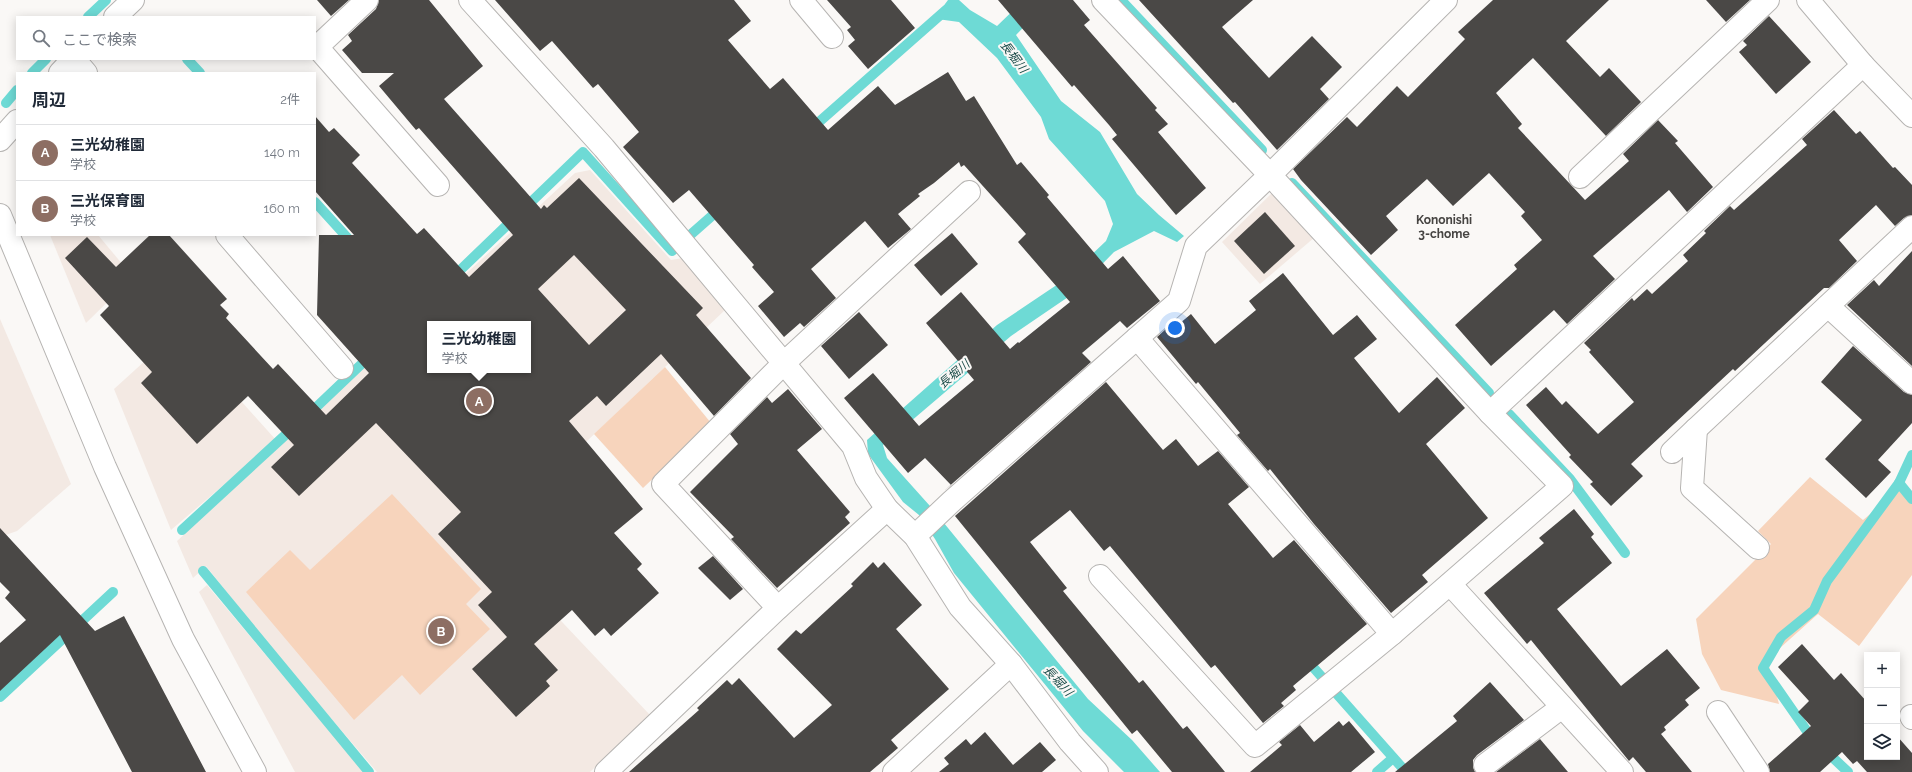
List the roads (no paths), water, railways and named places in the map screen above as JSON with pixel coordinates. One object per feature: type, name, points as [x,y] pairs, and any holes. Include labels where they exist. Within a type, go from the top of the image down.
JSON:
[{"type":"street","points":[[117,16],[133,0]]},
{"type":"street","points":[[367,0],[317,47],[438,185]]},
{"type":"street","points":[[470,0],[604,148],[853,446],[866,478],[886,509],[915,536],[960,607],[1010,664],[1070,742],[1097,772]]},
{"type":"street","points":[[801,0],[832,37]]},
{"type":"street","points":[[1100,576],[1255,746],[1392,634],[1562,486],[1490,413],[1270,175],[1103,0]]},
{"type":"street","points":[[915,536],[952,501],[1179,301],[1196,246],[1270,175],[1446,0]]},
{"type":"street","points":[[1580,177],[1768,0]]},
{"type":"street","points":[[1808,0],[1863,64],[1912,116]]},
{"type":"street","points":[[61,72],[73,60]]},
{"type":"street","points":[[75,60],[85,72]]},
{"type":"street","points":[[1490,413],[1863,64]]},
{"type":"street","points":[[0,140],[16,122]]},
{"type":"street","points":[[778,608],[663,484],[784,363],[969,192]]},
{"type":"street","points":[[0,216],[112,482],[184,639],[255,772]]},
{"type":"street","points":[[1672,452],[1912,227]]},
{"type":"street","points":[[228,236],[342,368]]},
{"type":"street","points":[[1828,306],[1912,383]]},
{"type":"street","points":[[1137,338],[1392,634]]},
{"type":"street","points":[[1696,429],[1692,488],[1758,548]]},
{"type":"street","points":[[606,772],[778,608],[886,509]]},
{"type":"street","points":[[1450,584],[1622,772]]},
{"type":"street","points":[[894,772],[1010,664]]},
{"type":"street","points":[[1485,765],[1562,706]]},
{"type":"street","points":[[1718,712],[1758,772]]},
{"type":"water","name":"長堀川","points":[[948,0],[959,0],[970,10],[997,26],[1024,0],[1050,0],[1016,35],[1061,101],[1100,132],[1137,194],[1184,236],[1177,242],[1154,231],[1114,252],[1074,293],[1011,336],[883,445],[887,458],[930,506],[1088,699],[1132,740],[1160,772],[1124,772],[1083,731],[954,573],[935,539],[919,515],[903,502],[868,454],[867,440],[997,325],[1067,278],[1106,241],[1113,224],[1105,201],[1049,139],[1041,117],[997,58],[959,22],[937,19],[939,12]]},
{"type":"waterway","points":[[89,16],[106,0]]},
{"type":"waterway","points":[[1121,0],[1262,150]]},
{"type":"waterway","points":[[811,129],[946,10]]},
{"type":"waterway","points":[[33,72],[45,60]]},
{"type":"waterway","points":[[188,60],[199,72]]},
{"type":"waterway","points":[[6,103],[16,91]]},
{"type":"waterway","points":[[453,277],[583,152],[672,251],[722,207]]},
{"type":"waterway","points":[[1292,183],[1489,393]]},
{"type":"waterway","points":[[316,203],[354,245]]},
{"type":"waterway","points":[[308,415],[370,356]]},
{"type":"waterway","points":[[1509,414],[1570,479],[1625,553]]},
{"type":"waterway","points":[[182,530],[294,427]]},
{"type":"waterway","points":[[1848,772],[1811,737],[1763,668],[1781,637],[1814,610],[1827,581],[1899,483],[1912,455]]},
{"type":"waterway","points":[[1899,483],[1912,499]]},
{"type":"waterway","points":[[203,571],[369,772]]},
{"type":"waterway","points":[[0,697],[113,592]]},
{"type":"waterway","points":[[1305,658],[1406,772]]},
{"type":"waterway","points":[[1377,772],[1393,758]]},
{"type":"place","name":"三光幼稚園","points":[[479,401]]},
{"type":"place","name":"三光保育園","points":[[441,631]]},
{"type":"district","name":"Kononishi 3-chome","points":[[1444,227]]}]
